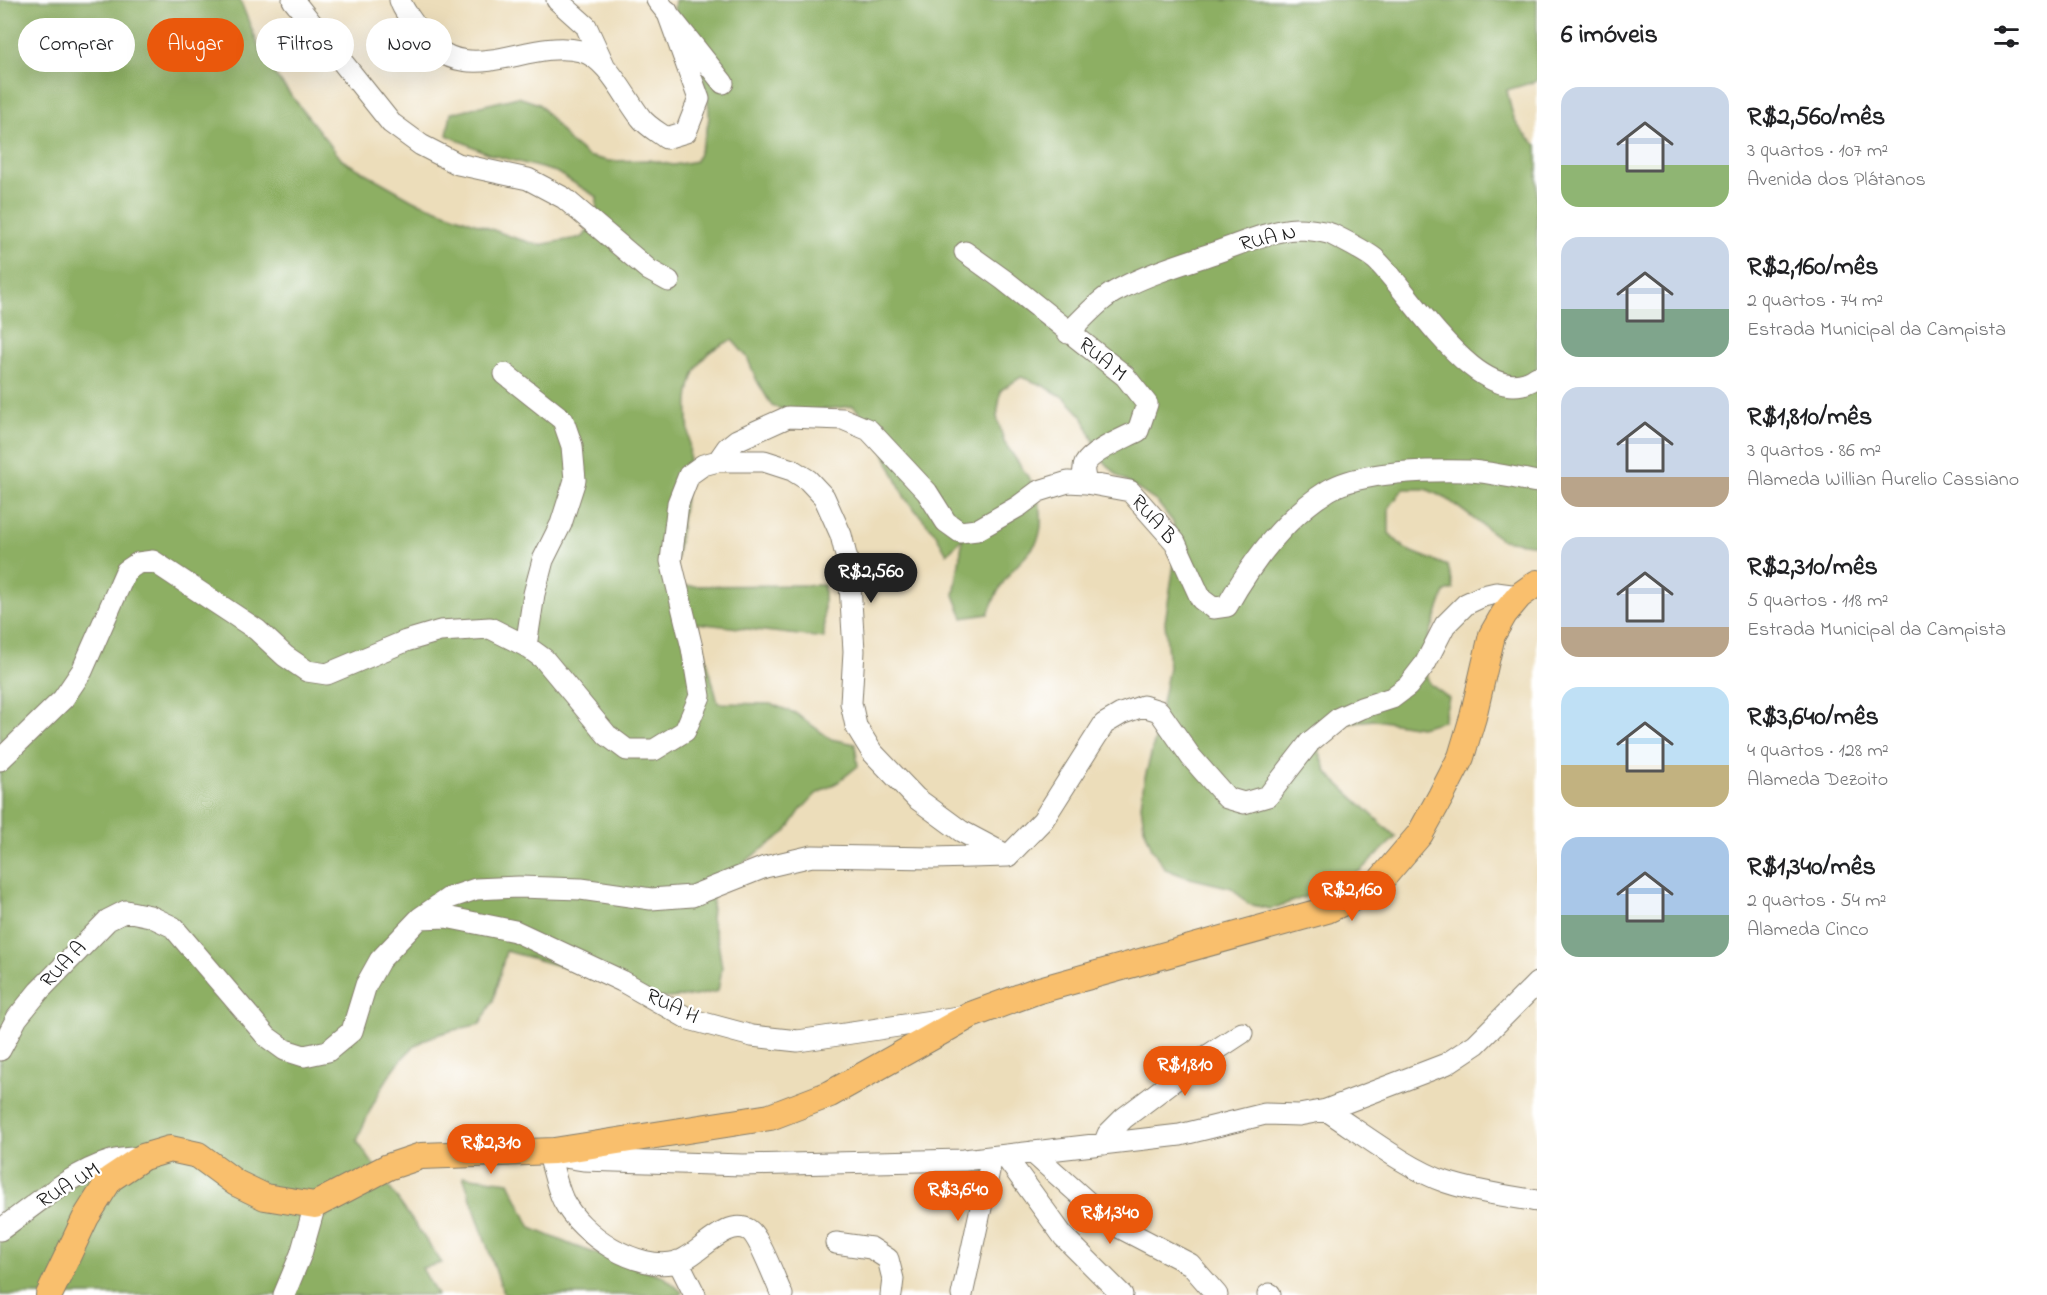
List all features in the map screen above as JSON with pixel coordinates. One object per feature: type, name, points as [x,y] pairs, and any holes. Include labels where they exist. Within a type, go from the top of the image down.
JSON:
[{"type":"main road","points":[[49,1295],[86,1217],[110,1179],[143,1157],[170,1149],[198,1155],[236,1183],[265,1197],[315,1205],[388,1167],[421,1156],[551,1151],[770,1117],[830,1094],[971,1015],[1036,991],[1327,910],[1374,888],[1420,834],[1461,757],[1492,635],[1504,614],[1528,589]]},
{"type":"street","points":[[293,0],[391,123],[421,145],[458,164],[528,178],[564,198],[649,270],[669,281]]},
{"type":"street","points":[[400,0],[422,37],[440,52],[452,56],[474,63],[551,50],[582,51],[604,65]]},
{"type":"street","points":[[557,0],[586,26],[604,65],[643,121],[666,138],[686,132],[699,99],[662,6]]},
{"type":"street","points":[[662,6],[723,83]]},
{"type":"street","name":"RUA N","points":[[1068,333],[1118,289],[1257,238],[1295,229],[1329,233],[1374,258],[1450,347],[1474,369],[1503,384],[1515,387],[1529,383],[1537,377]]},
{"type":"street","name":"RUA M","points":[[965,252],[1005,280],[1068,333],[1125,376],[1147,404],[1138,431],[1096,453],[1085,463],[1086,483]]},
{"type":"street","points":[[505,374],[563,420],[572,446],[575,480],[561,524],[543,560],[534,594],[526,646]]},
{"type":"street","name":"RUA B","points":[[718,461],[727,448],[737,440],[788,417],[843,419],[869,430],[927,492],[946,522],[960,532],[977,530],[1019,506],[1039,491],[1068,482],[1130,491],[1175,542],[1202,599],[1213,608],[1227,606],[1238,587],[1289,519],[1330,490],[1358,478],[1470,471],[1537,482]]},
{"type":"street","points":[[0,760],[63,699],[82,671],[126,571],[138,562],[153,561],[257,630],[285,656],[307,671],[327,674],[406,641],[440,631],[490,628],[526,646],[544,659],[607,735],[627,750],[654,750],[685,731],[700,696],[692,648],[671,561],[678,503],[689,475],[703,465],[718,461],[765,461],[792,470],[808,480],[824,497],[841,535],[849,568],[854,651],[851,703],[856,726],[872,752],[916,798],[961,831],[1008,856]]},
{"type":"street","points":[[420,918],[449,898],[476,889],[519,887],[581,889],[651,899],[692,896],[765,867],[812,856],[933,858],[1008,856],[1043,820],[1104,724],[1121,714],[1143,706],[1159,711],[1213,786],[1227,798],[1244,802],[1268,796],[1310,742],[1339,718],[1360,708],[1392,698],[1408,686],[1425,664],[1445,625],[1466,604],[1483,596],[1528,589]]},
{"type":"street","name":"RUA A","points":[[0,1050],[17,1018],[39,991],[108,920],[126,911],[150,916],[173,927],[267,1037],[285,1050],[304,1056],[328,1051],[352,1031],[366,985],[380,960],[420,918]]},
{"type":"street","name":"RUA H","points":[[420,918],[446,917],[514,931],[622,981],[689,1019],[752,1036],[798,1041],[971,1015]]},
{"type":"street","points":[[551,1151],[564,1157],[583,1160],[742,1165],[964,1160],[1180,1135],[1265,1114],[1299,1115],[1326,1110],[1446,1064],[1476,1044],[1537,983]]},
{"type":"street","points":[[1104,1144],[1113,1128],[1124,1119],[1242,1033]]},
{"type":"street","points":[[1326,1110],[1410,1164],[1444,1181],[1488,1193],[1537,1201]]},
{"type":"street","points":[[551,1151],[563,1200],[576,1218],[600,1241],[635,1260],[660,1263],[678,1261],[705,1246],[723,1231],[737,1227],[750,1230],[758,1241],[782,1295]]},
{"type":"street","points":[[1032,1152],[1111,1223],[1190,1264],[1217,1295]]},
{"type":"street","points":[[962,1295],[998,1156]]},
{"type":"street","points":[[998,1156],[1064,1237],[1122,1295]]},
{"type":"street","name":"RUA UM","points":[[0,1230],[67,1182],[92,1168],[112,1161],[143,1157]]},
{"type":"street","points":[[284,1295],[301,1254],[315,1205]]},
{"type":"street","points":[[836,1242],[871,1248],[888,1259],[893,1279],[891,1295]]},
{"type":"street","points":[[678,1261],[695,1295]]},
{"type":"green space","points":[[0,0],[240,0],[256,40],[256,72],[273,72],[342,160],[413,200],[539,245],[583,237],[596,219],[597,197],[556,172],[489,154],[447,135],[451,113],[518,97],[539,104],[569,141],[588,156],[609,161],[650,160],[673,165],[696,161],[707,127],[708,103],[702,76],[674,8],[675,0],[1537,0],[1537,81],[1507,90],[1519,127],[1537,145],[1537,545],[1502,540],[1447,499],[1426,489],[1403,489],[1389,508],[1389,533],[1405,549],[1448,566],[1454,589],[1445,592],[1420,661],[1430,684],[1449,698],[1443,721],[1420,727],[1375,720],[1352,722],[1330,730],[1319,751],[1328,774],[1396,837],[1360,871],[1316,893],[1271,909],[1248,904],[1232,888],[1186,877],[1165,869],[1152,849],[1144,827],[1141,805],[1144,781],[1169,667],[1165,622],[1177,545],[1173,522],[1157,502],[1118,476],[1102,459],[1082,416],[1065,398],[1042,385],[1021,377],[1001,390],[997,417],[1004,442],[1031,481],[1040,508],[1040,532],[1034,546],[1004,582],[988,614],[963,618],[954,595],[963,537],[947,554],[935,533],[905,498],[870,423],[853,406],[794,413],[772,406],[757,381],[747,357],[732,340],[710,352],[702,360],[691,384],[688,406],[689,463],[673,586],[824,585],[824,638],[697,623],[718,703],[771,704],[795,713],[831,739],[855,744],[858,766],[838,782],[816,794],[800,811],[786,832],[725,876],[713,896],[711,919],[722,968],[718,991],[695,996],[640,1000],[595,976],[506,951],[493,1001],[480,1024],[431,1037],[406,1054],[377,1097],[357,1141],[442,1263],[422,1268],[437,1295],[0,1295]]},
{"type":"green space","points":[[463,1176],[509,1182],[531,1228],[574,1246],[663,1276],[682,1292],[681,1295],[504,1295]]}]
